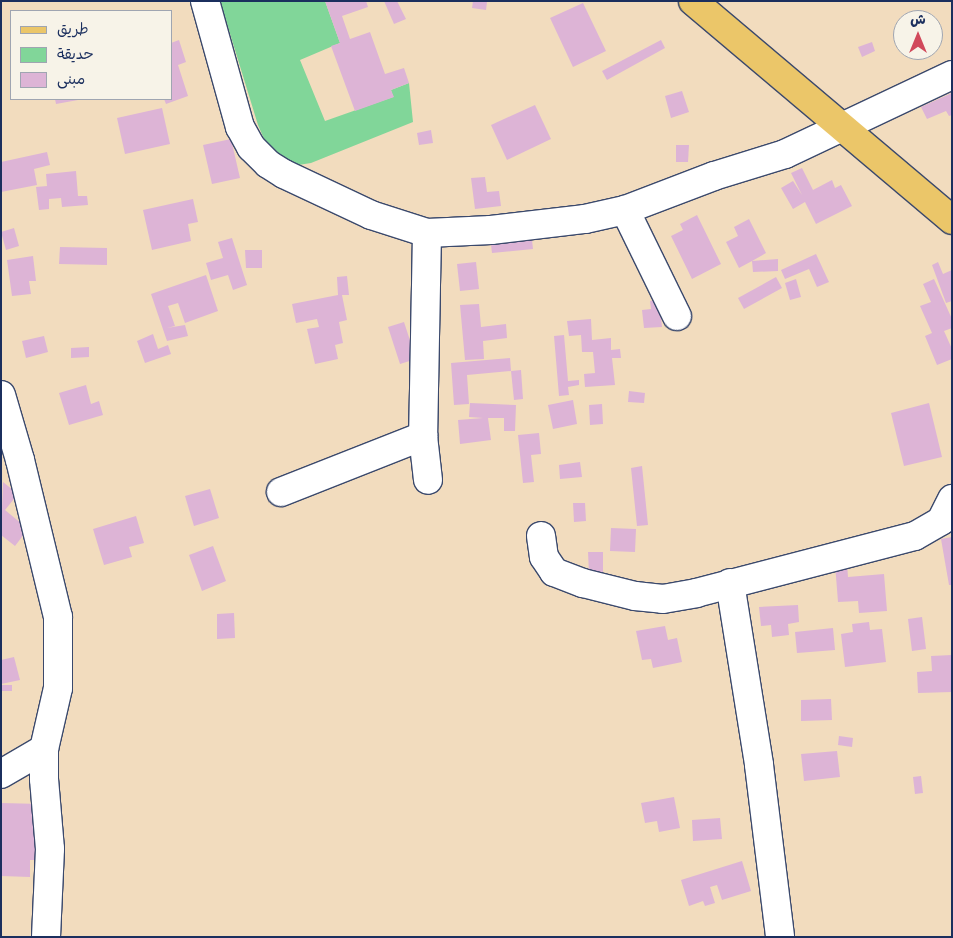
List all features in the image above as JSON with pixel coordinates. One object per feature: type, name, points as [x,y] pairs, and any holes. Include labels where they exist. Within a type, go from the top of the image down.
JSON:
[{"type":"main road","points":[[693,1],[952,220]]},
{"type":"street","points":[[205,1],[240,127],[251,147],[268,164],[284,174],[371,215],[427,233],[491,230],[585,219],[625,210],[714,176],[785,154],[952,75]]},
{"type":"street","points":[[625,210],[676,316]]},
{"type":"street","points":[[427,233],[424,436],[428,480]]},
{"type":"street","points":[[1,396],[20,460],[58,617],[58,688],[44,749],[44,779],[50,849],[46,937]]},
{"type":"street","points":[[280,492],[424,436]]},
{"type":"street","points":[[541,536],[544,557],[554,572],[583,583],[635,596],[663,599],[696,593],[916,536],[941,521],[952,499]]},
{"type":"street","points":[[730,583],[759,766],[780,937]]},
{"type":"street","points":[[1,774],[44,749]]},
{"type":"green space","points":[[220,1],[325,1],[340,43],[300,60],[325,121],[393,97],[391,90],[409,83],[413,122],[311,163],[292,166],[268,148],[258,125]]},
{"type":"building","points":[[325,1],[366,1],[368,7],[342,16],[350,39],[370,32],[385,74],[404,68],[409,83],[391,90],[394,97],[355,111],[331,46],[340,43]]},
{"type":"building","points":[[384,1],[397,1],[406,19],[394,24]]},
{"type":"building","points":[[473,1],[487,2],[486,10],[472,8]]},
{"type":"building","points":[[583,3],[606,51],[573,67],[550,18]]},
{"type":"building","points":[[179,40],[186,62],[178,65],[188,96],[166,104],[164,100],[172,100],[172,43]]},
{"type":"building","points":[[661,40],[665,48],[607,80],[602,71]]},
{"type":"building","points":[[872,42],[875,51],[862,57],[858,47]]},
{"type":"building","points":[[682,91],[689,112],[671,118],[665,96]]},
{"type":"building","points":[[952,93],[952,115],[949,116],[946,111],[927,119],[921,107]]},
{"type":"building","points":[[55,100],[78,100],[56,104]]},
{"type":"building","points":[[535,105],[551,139],[507,160],[491,125]]},
{"type":"building","points":[[162,108],[170,144],[125,154],[117,118]]},
{"type":"building","points":[[431,130],[433,143],[419,145],[417,133]]},
{"type":"building","points":[[231,139],[240,178],[212,184],[203,145]]},
{"type":"building","points":[[676,145],[689,145],[688,162],[676,162]]},
{"type":"building","points":[[47,152],[50,165],[34,169],[37,185],[1,192],[1,162]]},
{"type":"building","points":[[802,168],[813,190],[832,180],[835,188],[841,185],[852,206],[816,224],[805,202],[793,209],[781,188],[793,181],[802,195],[791,173]]},
{"type":"building","points":[[76,171],[78,196],[87,196],[88,205],[62,207],[61,198],[49,199],[49,209],[39,210],[36,187],[47,186],[46,174]]},
{"type":"building","points":[[485,177],[487,192],[499,191],[501,206],[475,209],[471,178]]},
{"type":"building","points":[[193,199],[198,222],[188,224],[191,241],[152,250],[143,210]]},
{"type":"building","points":[[697,215],[721,264],[692,279],[671,236],[683,230],[680,224]]},
{"type":"building","points":[[749,219],[766,253],[739,268],[726,242],[738,236],[734,227]]},
{"type":"building","points":[[14,228],[19,246],[6,250],[1,232]]},
{"type":"building","points":[[531,231],[533,249],[492,253],[490,236]]},
{"type":"building","points":[[232,238],[247,285],[233,290],[228,275],[211,280],[206,263],[223,258],[218,242]]},
{"type":"building","points":[[60,247],[107,248],[107,265],[59,264]]},
{"type":"building","points":[[245,250],[262,250],[262,268],[246,268]]},
{"type":"building","points":[[816,254],[829,282],[817,287],[809,269],[785,279],[781,270]]},
{"type":"building","points":[[33,256],[36,281],[29,281],[31,294],[12,296],[7,260]]},
{"type":"building","points":[[778,259],[778,271],[753,272],[752,261]]},
{"type":"building","points":[[476,262],[479,289],[460,291],[457,264]]},
{"type":"building","points":[[938,262],[943,274],[952,270],[952,301],[946,303],[932,265]]},
{"type":"building","points":[[206,275],[218,311],[185,323],[178,303],[168,306],[175,326],[167,328],[185,325],[188,336],[167,341],[151,294]]},
{"type":"building","points":[[347,276],[349,295],[342,295],[347,320],[339,322],[343,343],[335,345],[338,359],[315,364],[307,329],[319,327],[317,319],[296,323],[292,304],[338,295],[337,277]]},
{"type":"building","points":[[776,277],[782,288],[744,309],[738,298]]},
{"type":"building","points":[[796,279],[801,297],[790,300],[785,283]]},
{"type":"building","points":[[934,279],[952,319],[952,328],[944,331],[952,349],[952,359],[937,365],[925,336],[932,333],[920,306],[931,302],[923,284]]},
{"type":"building","points":[[659,299],[662,327],[644,328],[642,310],[651,309],[650,301]]},
{"type":"building","points":[[479,304],[481,327],[506,324],[507,338],[483,341],[484,359],[465,360],[460,305]]},
{"type":"building","points":[[591,319],[592,340],[611,338],[611,350],[620,349],[621,358],[612,358],[615,385],[585,387],[584,374],[595,373],[593,352],[582,352],[581,335],[569,336],[567,321]]},
{"type":"building","points":[[404,322],[416,359],[400,364],[388,327]]},
{"type":"building","points":[[153,334],[158,349],[168,345],[171,354],[145,363],[137,341]]},
{"type":"building","points":[[564,335],[568,381],[579,380],[579,385],[568,387],[569,395],[559,396],[554,336]]},
{"type":"building","points":[[44,336],[48,352],[26,358],[22,341]]},
{"type":"building","points":[[89,347],[89,357],[71,358],[71,348]]},
{"type":"building","points":[[510,358],[511,371],[467,375],[469,404],[454,405],[451,363]]},
{"type":"building","points":[[521,370],[523,399],[514,400],[511,371]]},
{"type":"building","points":[[86,385],[91,404],[99,401],[103,415],[69,425],[59,393]]},
{"type":"building","points":[[629,391],[645,393],[644,403],[628,402]]},
{"type":"building","points":[[573,400],[577,424],[553,429],[548,405]]},
{"type":"building","points":[[470,403],[516,405],[515,431],[504,431],[504,418],[488,418],[491,440],[460,444],[458,420],[483,418],[469,417]]},
{"type":"building","points":[[929,403],[942,457],[904,466],[891,413]]},
{"type":"building","points":[[602,404],[603,424],[590,425],[589,405]]},
{"type":"building","points":[[539,433],[541,454],[531,455],[534,482],[523,483],[518,435]]},
{"type":"building","points":[[580,462],[582,477],[560,479],[559,465]]},
{"type":"building","points":[[642,466],[648,525],[637,526],[631,468]]},
{"type":"building","points":[[3,482],[18,494],[5,510],[28,529],[15,546],[1,535]]},
{"type":"building","points":[[210,489],[219,518],[194,526],[185,496]]},
{"type":"building","points":[[573,503],[585,503],[586,521],[574,522]]},
{"type":"building","points":[[136,516],[144,543],[129,547],[132,557],[104,565],[93,529]]},
{"type":"building","points":[[611,528],[636,529],[635,552],[610,551]]},
{"type":"building","points":[[952,537],[952,585],[949,585],[941,539]]},
{"type":"building","points":[[213,546],[226,581],[202,591],[189,555]]},
{"type":"building","points":[[588,552],[603,552],[603,573],[589,573]]},
{"type":"building","points":[[847,563],[848,577],[884,574],[887,611],[859,613],[858,601],[838,602],[835,564]]},
{"type":"building","points":[[798,605],[799,622],[788,624],[789,635],[772,637],[771,625],[761,626],[759,607]]},
{"type":"building","points":[[234,613],[235,638],[217,639],[217,614]]},
{"type":"building","points":[[922,617],[926,649],[912,651],[908,619]]},
{"type":"building","points":[[869,622],[870,630],[882,629],[886,662],[845,667],[841,634],[853,632],[852,624]]},
{"type":"building","points":[[665,626],[668,640],[677,638],[682,662],[653,668],[651,659],[642,660],[636,631]]},
{"type":"building","points":[[833,628],[835,650],[797,653],[795,632]]},
{"type":"building","points":[[952,655],[952,692],[918,693],[917,672],[932,671],[931,656]]},
{"type":"building","points":[[14,657],[20,680],[1,684],[1,660]]},
{"type":"building","points":[[1,685],[12,685],[12,691],[1,691]]},
{"type":"building","points":[[831,699],[832,720],[801,721],[801,700]]},
{"type":"building","points":[[839,736],[853,738],[852,747],[838,745]]},
{"type":"building","points":[[837,751],[840,777],[804,781],[801,754]]},
{"type":"building","points":[[921,776],[923,793],[915,794],[913,777]]},
{"type":"building","points":[[674,797],[680,828],[659,832],[657,821],[645,823],[641,803]]},
{"type":"building","points":[[1,803],[41,804],[39,860],[30,860],[30,877],[1,876]]},
{"type":"building","points":[[720,818],[722,839],[693,841],[692,820]]},
{"type":"building","points":[[742,861],[751,891],[722,900],[717,885],[710,887],[715,903],[705,906],[703,901],[689,906],[681,880]]}]
